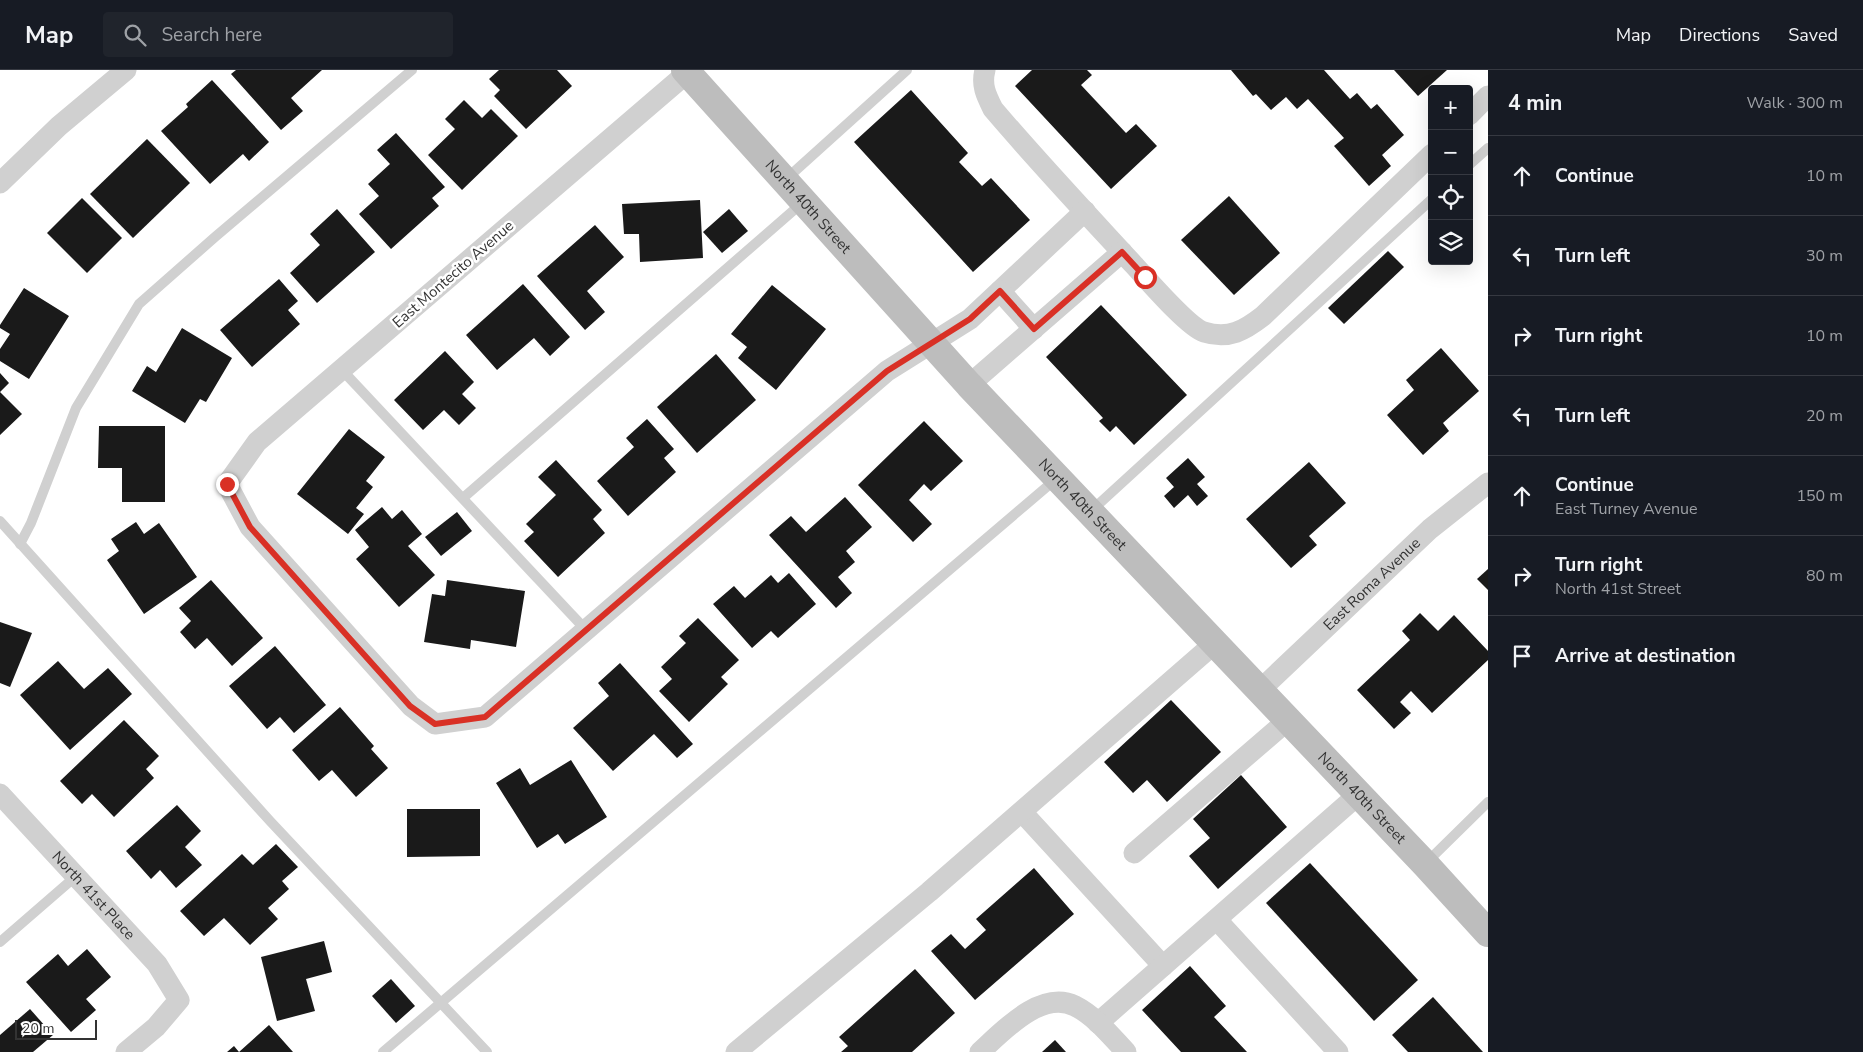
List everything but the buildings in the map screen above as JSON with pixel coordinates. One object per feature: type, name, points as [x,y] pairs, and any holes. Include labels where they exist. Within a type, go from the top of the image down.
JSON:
[{"type":"main road","name":"North 40th Street","points":[[686,72],[969,385],[1359,794],[1488,933]]},
{"type":"street","points":[[0,184],[59,126],[126,70]]},
{"type":"street","points":[[985,70],[983,80],[985,94],[993,109],[1122,252],[1175,308],[1194,326],[1204,332],[1223,335],[1236,333],[1246,329],[1263,316],[1428,158]]},
{"type":"street","name":"East Montecito Avenue","points":[[586,630],[485,717],[435,724],[410,706],[250,527],[227,484],[258,442],[686,72]]},
{"type":"street","points":[[1473,112],[1488,96]]},
{"type":"street","points":[[586,630],[887,371],[970,319],[1085,211]]},
{"type":"street","points":[[969,385],[1122,252]]},
{"type":"street","points":[[1000,291],[1034,329]]},
{"type":"street","name":"East Roma Avenue","points":[[1260,690],[1430,529],[1488,483]]},
{"type":"street","points":[[736,1052],[929,892],[1215,643]]},
{"type":"street","points":[[1134,853],[1288,720]]},
{"type":"street","name":"North 41st Place","points":[[0,794],[157,964],[179,1000],[156,1027],[126,1052]]},
{"type":"street","points":[[1098,1023],[1359,794]]},
{"type":"street","points":[[1022,812],[1163,966]]},
{"type":"street","points":[[1217,920],[1338,1052]]},
{"type":"street","points":[[980,1052],[1018,1019],[1043,1004],[1060,1002],[1074,1005],[1098,1023],[1126,1052]]},
{"type":"lane","points":[[20,544],[31,523],[76,408],[139,304],[412,70]]},
{"type":"lane","points":[[785,181],[907,70]]},
{"type":"lane","points":[[1473,161],[1488,148]]},
{"type":"lane","points":[[464,498],[803,202]]},
{"type":"lane","points":[[1090,512],[1428,203]]},
{"type":"lane","points":[[342,370],[586,630]]},
{"type":"lane","points":[[383,1052],[1057,478]]},
{"type":"lane","points":[[0,521],[270,821],[487,1052]]},
{"type":"lane","points":[[1425,864],[1488,802]]},
{"type":"lane","points":[[0,942],[75,877]]},
{"type":"route","points":[[227,484],[250,527],[410,706],[435,724],[485,717],[887,371],[970,319],[1000,291],[1034,329],[1122,252],[1145,277]]}]
